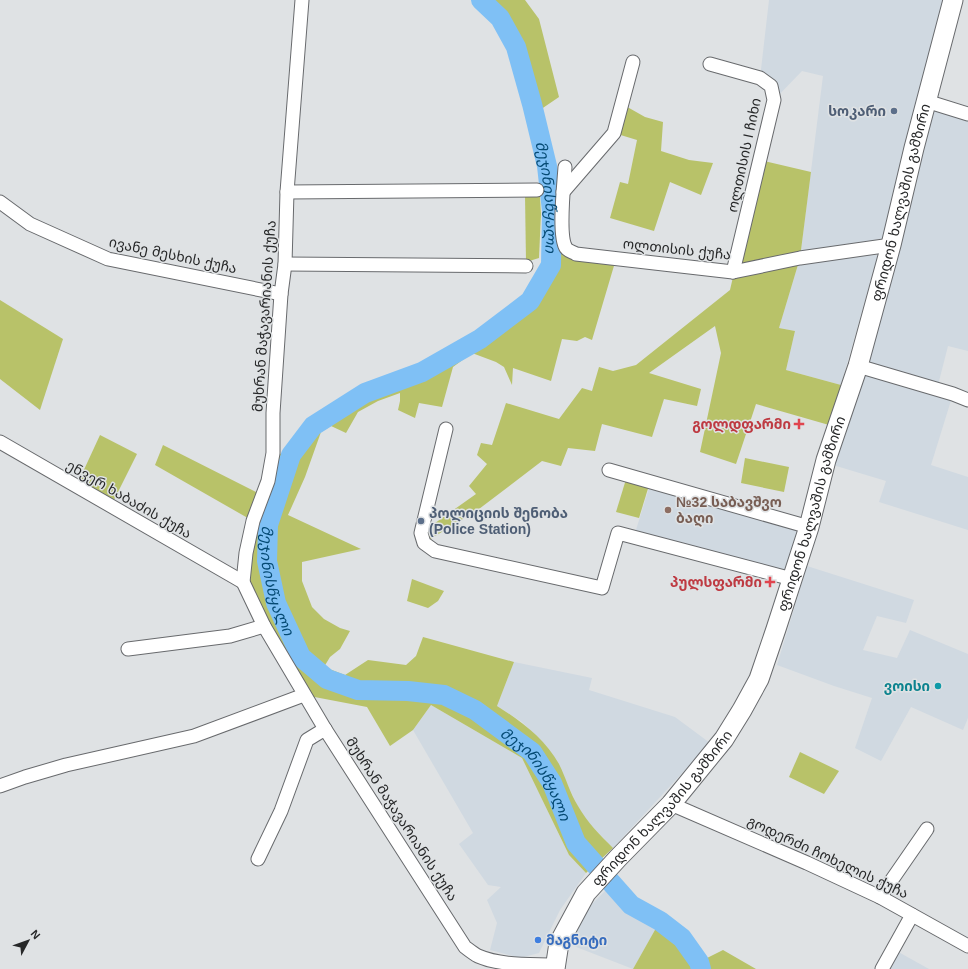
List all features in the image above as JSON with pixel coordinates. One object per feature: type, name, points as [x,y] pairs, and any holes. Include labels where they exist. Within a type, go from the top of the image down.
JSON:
[{"type":"highway","name":"ფრიდონ ხალვაშის გამზირი","points":[[555,967],[559,943],[586,893],[671,804],[724,739],[759,679],[809,527],[826,460],[858,366],[891,246],[914,148],[953,0]]},
{"type":"street","name":"მუხრან მაჭავარიანის ქუჩა","points":[[302,0],[287,192],[285,264],[281,294],[273,453],[268,481],[253,521],[246,553],[242,582],[264,626],[304,695],[465,947],[477,955],[502,966],[555,967]]},
{"type":"street","points":[[563,192],[614,132],[633,62]]},
{"type":"street","name":"ოლთისის I ჩიხი","points":[[710,64],[760,78],[771,86],[774,100],[733,272]]},
{"type":"street","points":[[926,101],[968,114]]},
{"type":"street","name":"ოლთისის ქუჩა","points":[[565,167],[562,240],[566,249],[576,254],[733,272],[800,258],[891,246]]},
{"type":"street","points":[[287,192],[537,190]]},
{"type":"street","name":"ივანე მესხის ქუჩა","points":[[0,202],[30,224],[108,259],[281,294]]},
{"type":"street","points":[[285,264],[526,266]]},
{"type":"street","points":[[858,366],[953,394],[968,400]]},
{"type":"street","points":[[446,429],[418,535],[424,544],[435,551],[602,588],[618,533],[792,579]]},
{"type":"street","name":"ენვერ ხაბაძის ქუჩა","points":[[0,442],[242,582]]},
{"type":"street","points":[[609,470],[809,527]]},
{"type":"street","points":[[128,649],[230,636],[264,626]]},
{"type":"street","points":[[0,786],[66,765],[194,736],[304,695]]},
{"type":"street","points":[[258,859],[281,811],[307,740],[325,729]]},
{"type":"street","name":"გოდერძი ჩოხელის ქუჩა","points":[[671,804],[807,863],[880,897],[968,946]]},
{"type":"street","points":[[880,897],[927,829]]},
{"type":"street","points":[[882,969],[912,915]]},
{"type":"shaded area","points":[[769,0],[946,0],[883,238],[803,258],[878,255],[841,385],[786,370],[795,331],[779,328],[800,258],[823,76],[802,71],[774,100],[760,78]]},
{"type":"shaded area","points":[[930,106],[968,117],[968,351],[948,346],[937,389],[953,394],[931,465],[968,477],[968,530],[879,502],[886,481],[833,465],[868,365],[893,268]]},
{"type":"shaded area","points":[[649,488],[801,527],[783,573],[635,533]]},
{"type":"shaded area","points":[[807,566],[914,600],[906,623],[877,616],[863,650],[897,658],[910,630],[968,654],[968,718],[963,730],[911,707],[881,761],[855,748],[872,698],[777,665]]},
{"type":"shaded area","points":[[514,662],[592,678],[589,690],[675,717],[710,743],[613,848],[587,821],[577,805],[558,764],[543,743],[522,722],[497,706]]},
{"type":"shaded area","points":[[431,705],[522,758],[569,855],[586,873],[560,910],[539,953],[520,958],[490,950],[497,923],[487,900],[501,887],[488,885],[459,844],[473,833],[413,730]]},
{"type":"shaded area","points":[[612,884],[631,905],[660,921],[633,969],[571,945],[586,910]]},
{"type":"shaded area","points":[[893,949],[929,969],[882,969]]},
{"type":"green space","points":[[481,0],[525,0],[539,19],[559,97],[534,114],[516,47],[500,18]]},
{"type":"green space","points":[[622,104],[645,117],[663,122],[661,151],[689,160],[713,163],[701,195],[670,182],[654,231],[610,218],[620,182],[628,184],[637,140],[614,133]]},
{"type":"green space","points":[[760,160],[811,172],[800,258],[779,328],[795,331],[786,370],[841,385],[829,425],[756,404],[736,464],[700,452],[721,353],[715,326],[649,373],[701,389],[697,406],[664,399],[652,437],[602,424],[595,451],[568,448],[561,466],[542,461],[479,509],[424,543],[421,533],[476,494],[469,486],[487,464],[477,455],[481,443],[492,445],[506,403],[559,419],[582,388],[592,391],[599,367],[613,371],[636,365],[730,290]]},
{"type":"green space","points":[[525,195],[540,197],[541,214],[539,258],[526,262]]},
{"type":"green space","points":[[551,245],[616,259],[592,340],[585,337],[577,341],[562,339],[551,381],[513,368],[512,385],[504,367],[496,362],[472,353],[453,367],[442,407],[419,403],[415,418],[398,410],[400,393],[378,401],[358,412],[346,433],[331,426],[321,432],[305,477],[288,515],[361,549],[302,562],[302,581],[312,607],[324,619],[340,628],[350,631],[340,649],[330,657],[324,667],[345,675],[368,660],[406,665],[416,656],[423,637],[514,662],[497,706],[532,731],[547,746],[559,764],[573,796],[585,817],[613,848],[586,873],[569,855],[522,758],[431,705],[413,730],[390,746],[367,707],[304,695],[243,582],[253,521],[155,465],[163,445],[262,495],[273,453],[291,455],[313,426],[365,393],[422,372],[480,339],[530,301],[551,265]]},
{"type":"green space","points":[[0,300],[63,339],[40,410],[0,379]]},
{"type":"green space","points":[[100,435],[137,454],[111,506],[76,487]]},
{"type":"green space","points":[[745,458],[789,467],[784,492],[741,483]]},
{"type":"green space","points":[[627,476],[650,482],[639,518],[616,512]]},
{"type":"green space","points":[[412,579],[444,591],[438,601],[428,608],[407,601]]},
{"type":"green space","points":[[800,752],[839,771],[824,794],[789,777]]},
{"type":"green space","points":[[660,921],[682,938],[699,962],[723,950],[756,969],[633,969]]},
{"type":"waterway","name":"მეჯინისწყალი","points":[[481,0],[500,18],[516,47],[532,104],[547,166],[552,211],[551,265],[530,301],[480,339],[422,372],[365,393],[313,426],[291,455],[268,525],[267,561],[276,603],[301,657],[327,679],[358,690],[408,691],[444,695],[475,710],[532,752],[552,783],[576,843],[631,905],[660,921],[682,938],[699,962],[701,969]]},
{"type":"place","name":"სოკარი","points":[[894,111]]},
{"type":"place","name":"გოლდფარმი","points":[[799,424]]},
{"type":"place","name":"№32 საბავშვო ბაღი","points":[[668,510]]},
{"type":"place","name":"პოლიციის შენობა (Police Station)","points":[[421,521]]},
{"type":"place","name":"პულსფარმი","points":[[770,582]]},
{"type":"place","name":"ვოისი","points":[[938,686]]},
{"type":"place","name":"მაგნიტი","points":[[538,940]]}]
